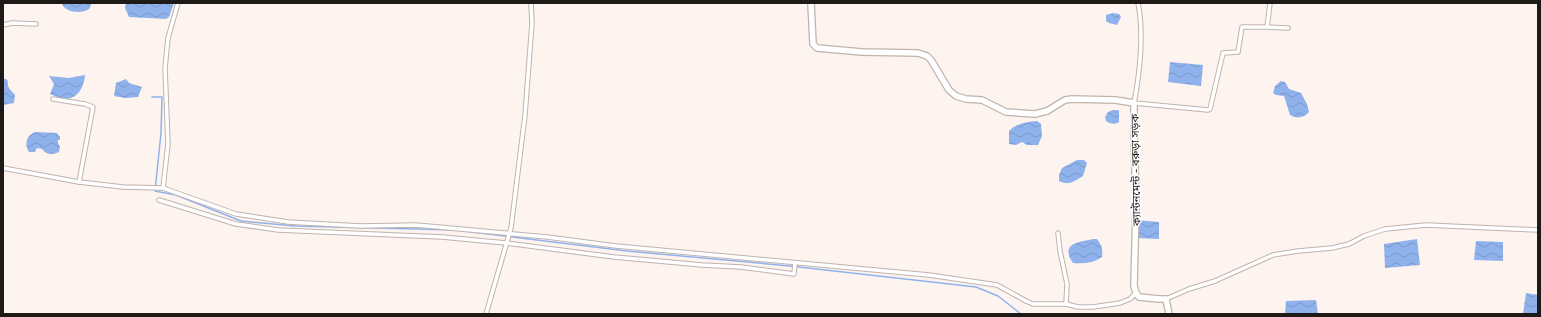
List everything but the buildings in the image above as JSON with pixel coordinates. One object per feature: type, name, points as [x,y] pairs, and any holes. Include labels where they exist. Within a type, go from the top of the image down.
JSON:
[{"type":"main road","name":"ক্যান্টনমেন্ট - বরুড়া সড়ক","points":[[811,3],[813,44],[817,48],[862,52],[918,53],[927,56],[932,60],[949,90],[956,96],[966,99],[982,100],[1006,112],[1035,114],[1047,111],[1064,100],[1072,99],[1115,100],[1134,103],[1136,205],[1134,286],[1136,293]]},
{"type":"main road","points":[[1136,293],[1139,297],[1144,298],[1166,298],[1169,314]]},
{"type":"street","points":[[162,188],[168,137],[165,68],[168,38],[178,3]]},
{"type":"street","points":[[486,314],[508,234],[511,228],[525,115],[532,23],[531,3]]},
{"type":"street","points":[[1138,3],[1140,26],[1140,68],[1134,103],[1208,110],[1210,109],[1223,53],[1238,52],[1240,30],[1242,28],[1268,26],[1288,28]]},
{"type":"street","points":[[1268,26],[1270,3]]},
{"type":"street","points":[[3,25],[12,23],[36,24]]},
{"type":"street","points":[[53,99],[85,104],[93,107],[79,182]]},
{"type":"street","points":[[3,168],[79,182],[123,187],[162,188],[236,214],[288,222],[360,226],[416,225],[795,265],[929,276],[997,286],[1033,304],[1066,304],[1078,307],[1108,305],[1120,303],[1130,299],[1136,293]]},
{"type":"street","points":[[159,200],[236,224],[278,230],[506,242],[614,257],[741,267],[794,274],[795,265]]},
{"type":"street","points":[[1166,298],[1215,281],[1273,255],[1332,248],[1349,244],[1364,236],[1385,229],[1426,225],[1538,230]]},
{"type":"street","points":[[1058,233],[1067,284],[1066,304]]},
{"type":"water","points":[[62,3],[92,3],[86,11],[74,12],[66,9]]},
{"type":"water","points":[[126,3],[174,3],[169,17],[166,19],[129,17],[125,8]]},
{"type":"water","points":[[1113,13],[1119,14],[1121,17],[1117,25],[1106,21],[1106,15]]},
{"type":"water","points":[[1170,62],[1203,65],[1201,86],[1168,82]]},
{"type":"water","points":[[85,75],[80,91],[71,98],[64,99],[50,94],[54,84],[49,76],[69,78]]},
{"type":"water","points":[[3,79],[8,81],[9,87],[15,95],[14,103],[3,105]]},
{"type":"water","points":[[126,79],[129,83],[142,87],[138,97],[125,98],[114,96],[116,83]]},
{"type":"water","points":[[1281,81],[1285,82],[1289,89],[1301,93],[1307,104],[1309,112],[1305,116],[1295,117],[1290,115],[1284,96],[1273,93],[1275,86]]},
{"type":"water","points":[[1113,110],[1119,111],[1119,122],[1114,124],[1106,121],[1105,117],[1108,112]]},
{"type":"water","points":[[1037,121],[1041,124],[1042,136],[1038,145],[1027,145],[1022,142],[1016,145],[1009,144],[1009,131],[1012,128],[1022,123]]},
{"type":"water","points":[[35,132],[57,133],[60,137],[60,140],[58,140],[60,147],[59,152],[50,154],[37,148],[35,152],[29,152],[26,143],[30,135]]},
{"type":"water","points":[[1077,160],[1084,160],[1087,163],[1083,176],[1069,183],[1059,181],[1059,175],[1062,168]]},
{"type":"water","points":[[1136,220],[1159,222],[1159,239],[1136,238]]},
{"type":"water","points":[[1097,239],[1100,243],[1102,257],[1096,261],[1088,263],[1073,263],[1068,251],[1070,247],[1077,243]]},
{"type":"water","points":[[1417,239],[1420,265],[1385,268],[1384,244]]},
{"type":"water","points":[[1476,241],[1503,242],[1503,261],[1474,260]]},
{"type":"water","points":[[1526,293],[1538,295],[1538,314],[1523,314]]},
{"type":"water","points":[[1316,300],[1318,314],[1285,314],[1286,301]]},
{"type":"waterway","points":[[152,97],[162,97],[161,133],[155,191],[176,195],[241,221],[295,226],[456,230],[627,251],[790,266],[976,287],[998,296],[1021,314]]}]
